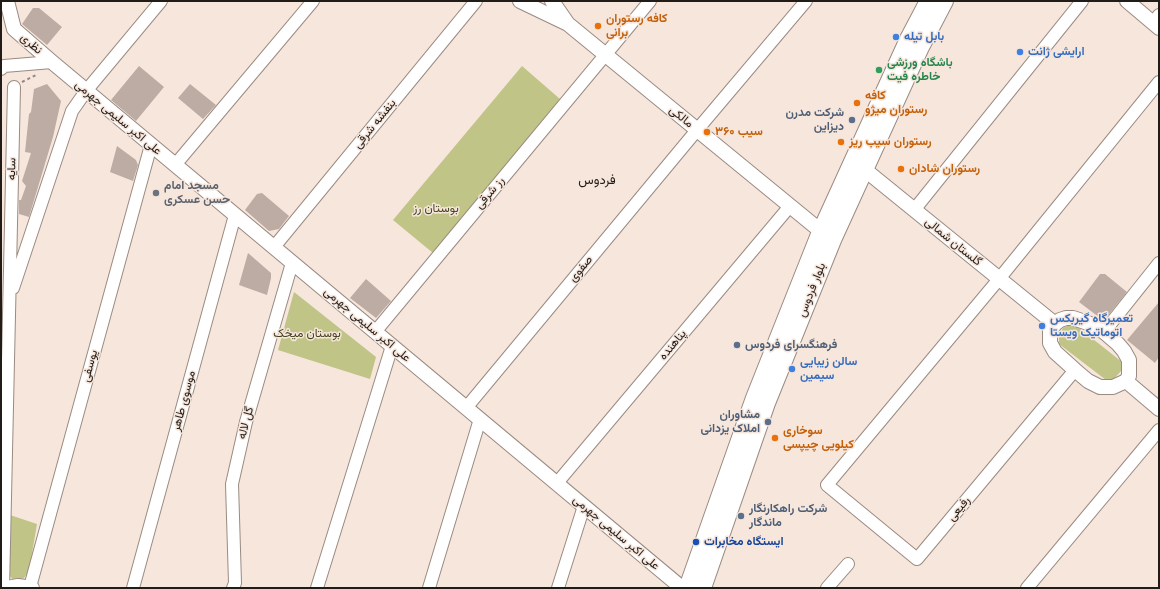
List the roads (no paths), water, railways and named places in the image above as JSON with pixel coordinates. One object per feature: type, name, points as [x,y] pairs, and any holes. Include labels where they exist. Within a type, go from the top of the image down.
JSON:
[{"type":"main road","name":"بلوار فردوس","points":[[687,588],[754,398],[858,165],[908,40],[928,1]]},
{"type":"main road","name":"بلوار فردوس","points":[[858,165],[946,1]]},
{"type":"main road","name":"بلوار فردوس","points":[[703,588],[826,236]]},
{"type":"street","name":"نظری","points":[[7,1],[14,30],[54,64]]},
{"type":"street","points":[[9,300],[72,111],[86,91],[161,1]]},
{"type":"street","points":[[175,165],[313,1]]},
{"type":"street","name":"بنفشه شرقی","points":[[274,247],[476,1]]},
{"type":"street","name":"مالکی","points":[[520,1],[568,24],[826,236]]},
{"type":"street","name":"مالکی","points":[[552,1],[568,24]]},
{"type":"street","name":"رز شرقی","points":[[375,332],[650,1]]},
{"type":"street","name":"صفوی","points":[[466,408],[806,1]]},
{"type":"street","points":[[914,210],[1082,1]]},
{"type":"street","points":[[1127,1],[1157,22]]},
{"type":"street","points":[[1,69],[4,66],[54,64]]},
{"type":"street","name":"علی اکبر سلیمی جهرمی","points":[[54,64],[682,588]]},
{"type":"street","points":[[998,280],[1159,82]]},
{"type":"street","name":"سایه","points":[[3,588],[14,86]]},
{"type":"street","name":"یوسفی","points":[[31,588],[150,145]]},
{"type":"street","name":"گلستان شمالی","points":[[858,165],[998,280],[1055,324]]},
{"type":"street","name":"پناهنده","points":[[557,483],[790,206]]},
{"type":"street","name":"موسوی طاهر","points":[[133,588],[235,215]]},
{"type":"street","name":"گل لاله","points":[[233,588],[235,583],[232,484],[246,422],[292,262]]},
{"type":"street","points":[[1104,332],[1159,263]]},
{"type":"street","name":"رفیعی","points":[[998,280],[827,485],[917,559],[1075,370]]},
{"type":"street","points":[[1066,318],[1073,318],[1088,323],[1104,332],[1118,344],[1129,360],[1129,376],[1126,381],[1113,388],[1100,387],[1088,381],[1051,347],[1049,338],[1050,331],[1055,324],[1066,318]]},
{"type":"street","points":[[317,588],[392,346]]},
{"type":"street","points":[[1126,381],[1159,409]]},
{"type":"street","points":[[429,588],[480,419]]},
{"type":"street","points":[[1027,588],[1159,430]]},
{"type":"street","points":[[558,588],[584,506]]},
{"type":"street","points":[[827,588],[848,564]]},
{"type":"street","points":[[6,588],[18,586],[31,588]]},
{"type":"place","name":"كافه رستوران برانى","points":[[598,26]]},
{"type":"place","name":"بابل تیله","points":[[896,37]]},
{"type":"place","name":"ارایشی ژانت","points":[[1020,52]]},
{"type":"place","name":"باشگاه ورزشی خاطره فیت","points":[[879,70]]},
{"type":"place","name":"کافه رستوران ميژو","points":[[857,103]]},
{"type":"place","name":"شرکت مدرن دیزاین","points":[[852,120]]},
{"type":"place","name":"سیب ۳۶۰","points":[[707,132]]},
{"type":"place","name":"رستوران سیب ریز","points":[[841,142]]},
{"type":"place","name":"رستوران شادان","points":[[901,169]]},
{"type":"place","name":"مسجد امام حسن عسکری","points":[[156,193]]},
{"type":"place","name":"تعمیرگاه گیربکس اتوماتیک ویستا","points":[[1042,326]]},
{"type":"place","name":"فرهنگسرای فردوس","points":[[737,345]]},
{"type":"place","name":"سالن زیبایی سیمین","points":[[792,369]]},
{"type":"place","name":"مشاوران املاک یزدانی","points":[[768,422]]},
{"type":"place","name":"سوخاری كيلويی چيپسی","points":[[775,438]]},
{"type":"place","name":"شرکت راهکارنگار ماندگار","points":[[741,516]]},
{"type":"place","name":"ایستگاه مخابرات","points":[[696,542]]},
{"type":"district","name":"فردوس","points":[[597,181]]},
{"type":"park label","name":"بوستان رز","points":[[436,209]]},
{"type":"park label","name":"بوستان میخک","points":[[307,334]]}]
